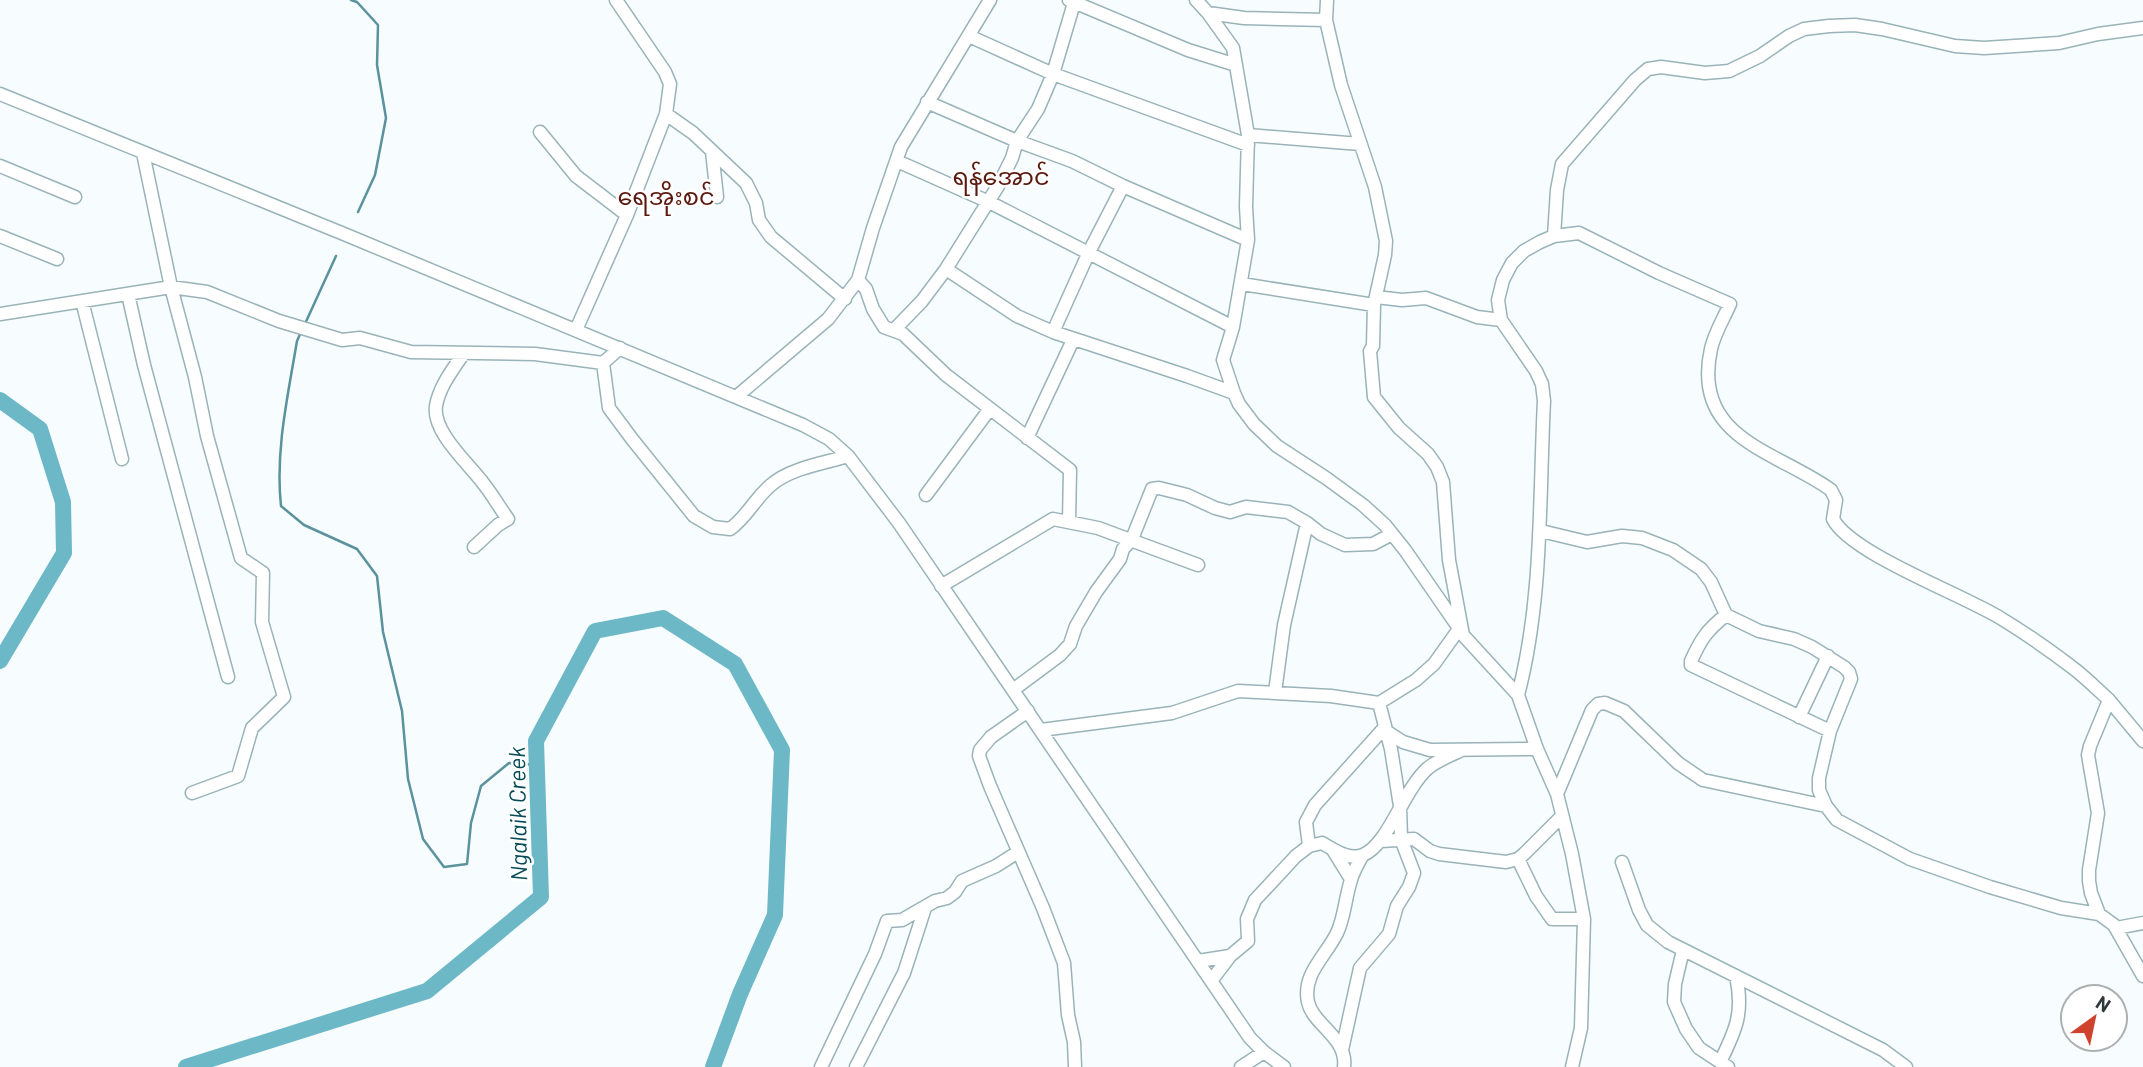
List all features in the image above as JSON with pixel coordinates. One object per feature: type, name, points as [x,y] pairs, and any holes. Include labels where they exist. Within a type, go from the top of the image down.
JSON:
[{"type":"street","points":[[576,330],[627,215],[666,114],[669,79],[616,0]]},
{"type":"street","points":[[736,397],[828,319],[858,280],[901,148],[990,0]]},
{"type":"street","points":[[1196,0],[1233,48],[1248,140],[1248,240],[1242,284],[1223,360],[1234,393],[1254,424],[1277,446],[1363,505],[1392,534],[1461,632],[1518,695],[1537,749],[1557,794],[1584,919],[1581,1028],[1572,1067]]},
{"type":"street","points":[[1041,730],[1172,713],[1238,691],[1331,696],[1379,703],[1416,680],[1434,664],[1461,632],[1449,559],[1443,482],[1428,454],[1399,428],[1374,397],[1370,351],[1373,346],[1375,301],[1386,241],[1375,187],[1341,85],[1326,20],[1327,0]]},
{"type":"street","points":[[894,330],[922,301],[946,269],[989,202],[1012,158],[1017,141],[1038,108],[1053,74],[1071,2],[1188,50],[1236,65]]},
{"type":"street","points":[[1208,13],[1244,18],[1326,20]]},
{"type":"street","points":[[1554,236],[1562,164],[1635,80],[1648,69],[1661,67],[1705,73],[1729,71],[1760,56],[1788,36],[1804,29],[1829,26],[1855,25],[1955,46],[1984,47],[2059,43],[2143,28]]},
{"type":"street","points":[[970,36],[1053,74],[1248,140],[1360,144]]},
{"type":"street","points":[[0,109],[3,95],[620,348],[803,425],[829,439],[848,456],[899,523],[1250,1038],[1284,1067]]},
{"type":"street","points":[[927,102],[1017,141],[1072,161],[1248,240]]},
{"type":"street","points":[[666,114],[693,133],[746,183],[756,203],[759,219],[771,237],[845,299]]},
{"type":"street","points":[[540,132],[576,176],[627,215]]},
{"type":"street","points":[[712,151],[717,197]]},
{"type":"street","points":[[143,153],[171,287],[195,377],[207,436],[241,558],[263,573],[262,622],[284,697],[252,728],[237,776],[192,793]]},
{"type":"street","points":[[897,161],[989,202],[1233,327]]},
{"type":"street","points":[[0,166],[75,197]]},
{"type":"street","points":[[1052,332],[1123,186]]},
{"type":"street","points":[[1518,695],[1528,654],[1541,531],[1544,401],[1542,384],[1536,371],[1501,320],[1498,300],[1503,280],[1512,263],[1524,251],[1554,236],[1579,233],[1659,273],[1730,304],[1711,348],[1710,396],[1722,419],[1738,436],[1831,491],[1836,500],[1833,519],[1854,542],[2002,618],[2074,668],[2109,700],[2143,741]]},
{"type":"street","points":[[0,236],[57,259]]},
{"type":"street","points":[[946,269],[1017,316],[1052,332],[1234,393]]},
{"type":"street","points":[[858,280],[866,289],[873,309],[884,327],[903,334],[946,375],[1070,470],[1069,522]]},
{"type":"street","points":[[1242,284],[1375,301],[1426,298],[1464,313],[1501,320]]},
{"type":"street","points":[[0,314],[171,287],[207,292],[279,321],[342,341],[360,338],[411,352],[535,354],[603,363],[620,348]]},
{"type":"street","points":[[128,294],[144,365],[228,677]]},
{"type":"street","points":[[82,301],[121,458]]},
{"type":"street","points":[[1027,438],[1073,340]]},
{"type":"street","points":[[464,353],[450,373],[438,399],[436,417],[457,452],[494,496],[508,519],[474,547]]},
{"type":"street","points":[[603,363],[609,408],[694,516],[713,527],[730,529],[741,521],[772,483],[801,469],[848,456]]},
{"type":"street","points":[[926,495],[989,410]]},
{"type":"street","points":[[1013,690],[1060,655],[1070,644],[1076,626],[1096,592],[1132,539],[1152,489],[1159,488],[1187,495],[1230,512],[1245,506],[1288,512],[1321,534],[1345,545],[1373,544],[1392,534]]},
{"type":"street","points":[[941,586],[1052,519],[1098,528],[1199,565]]},
{"type":"street","points":[[1275,692],[1284,625],[1307,523]]},
{"type":"street","points":[[1541,531],[1587,542],[1622,536],[1651,540],[1688,559],[1701,569],[1711,582],[1726,615],[1759,631],[1794,639],[1844,667],[1851,679],[1830,731],[1819,778],[1819,790],[1826,806],[1837,820],[1910,859],[2061,908],[2099,914],[2116,928],[2143,976]]},
{"type":"street","points":[[1726,615],[1703,635],[1691,666],[1830,731]]},
{"type":"street","points":[[1799,717],[1828,656]]},
{"type":"street","points":[[2099,914],[2089,881],[2098,813],[2088,755],[2109,700]]},
{"type":"street","points":[[1343,1067],[1342,1050],[1360,968],[1388,934],[1397,906],[1409,887],[1413,873],[1401,839],[1400,806],[1391,748],[1379,703]]},
{"type":"street","points":[[1557,794],[1592,710],[1598,704],[1605,703],[1624,712],[1678,763],[1703,780],[1826,806]]},
{"type":"street","points":[[1028,711],[991,737],[980,750],[979,756],[1064,962],[1075,1067]]},
{"type":"street","points":[[1386,729],[1402,742],[1430,750],[1537,749]]},
{"type":"street","points":[[1309,846],[1307,822],[1315,805],[1386,729]]},
{"type":"street","points":[[1342,1050],[1308,1004],[1307,985],[1312,971],[1336,936],[1342,922],[1351,879],[1362,856],[1378,844],[1400,806],[1429,767],[1462,750]]},
{"type":"street","points":[[1378,844],[1414,839],[1430,851],[1448,856],[1506,862],[1518,859],[1561,817]]},
{"type":"street","points":[[1212,981],[1230,956],[1248,941],[1247,919],[1255,900],[1296,856],[1309,846],[1322,843],[1342,854],[1362,856]]},
{"type":"street","points":[[1378,844],[1391,846],[1409,861]]},
{"type":"street","points":[[1332,848],[1351,879]]},
{"type":"street","points":[[1409,861],[1430,851]]},
{"type":"street","points":[[821,1067],[876,954],[887,920],[902,920],[935,901],[947,898],[955,892],[961,881],[996,866],[1017,852]]},
{"type":"street","points":[[1518,859],[1536,896],[1552,919],[1584,919]]},
{"type":"street","points":[[1622,862],[1647,925],[1668,942],[1883,1050],[1906,1067]]},
{"type":"street","points":[[856,1067],[904,973],[926,907]]},
{"type":"street","points":[[2116,928],[2143,923]]},
{"type":"street","points":[[1683,950],[1674,1002],[1686,1029],[1699,1048],[1724,1064],[1740,1011],[1736,976]]},
{"type":"street","points":[[1198,961],[1230,956]]},
{"type":"street","points":[[1241,1067],[1264,1052]]},
{"type":"waterway","points":[[351,0],[357,2],[378,25],[377,65],[386,118],[375,175],[358,212]]},
{"type":"waterway","points":[[304,326],[336,256]]},
{"type":"waterway","points":[[301,332],[297,341],[283,423],[281,506],[304,525],[357,549],[377,576],[383,632],[402,711],[408,779],[423,839],[444,867],[467,864],[471,823],[481,786],[509,763],[537,765]]},
{"type":"waterway","name":"Ngalaik Creek","points":[[0,400],[40,429],[63,502],[64,553],[0,661]]},
{"type":"waterway","name":"Ngalaik Creek","points":[[186,1067],[427,991],[541,897],[536,741],[595,631],[663,618],[735,664],[782,750],[775,915],[740,994],[713,1067]]},
{"type":"district","name":"ရန်အောင်","points":[[1001,175]]},
{"type":"district","name":"ရေအိုးစင်","points":[[666,195]]}]
